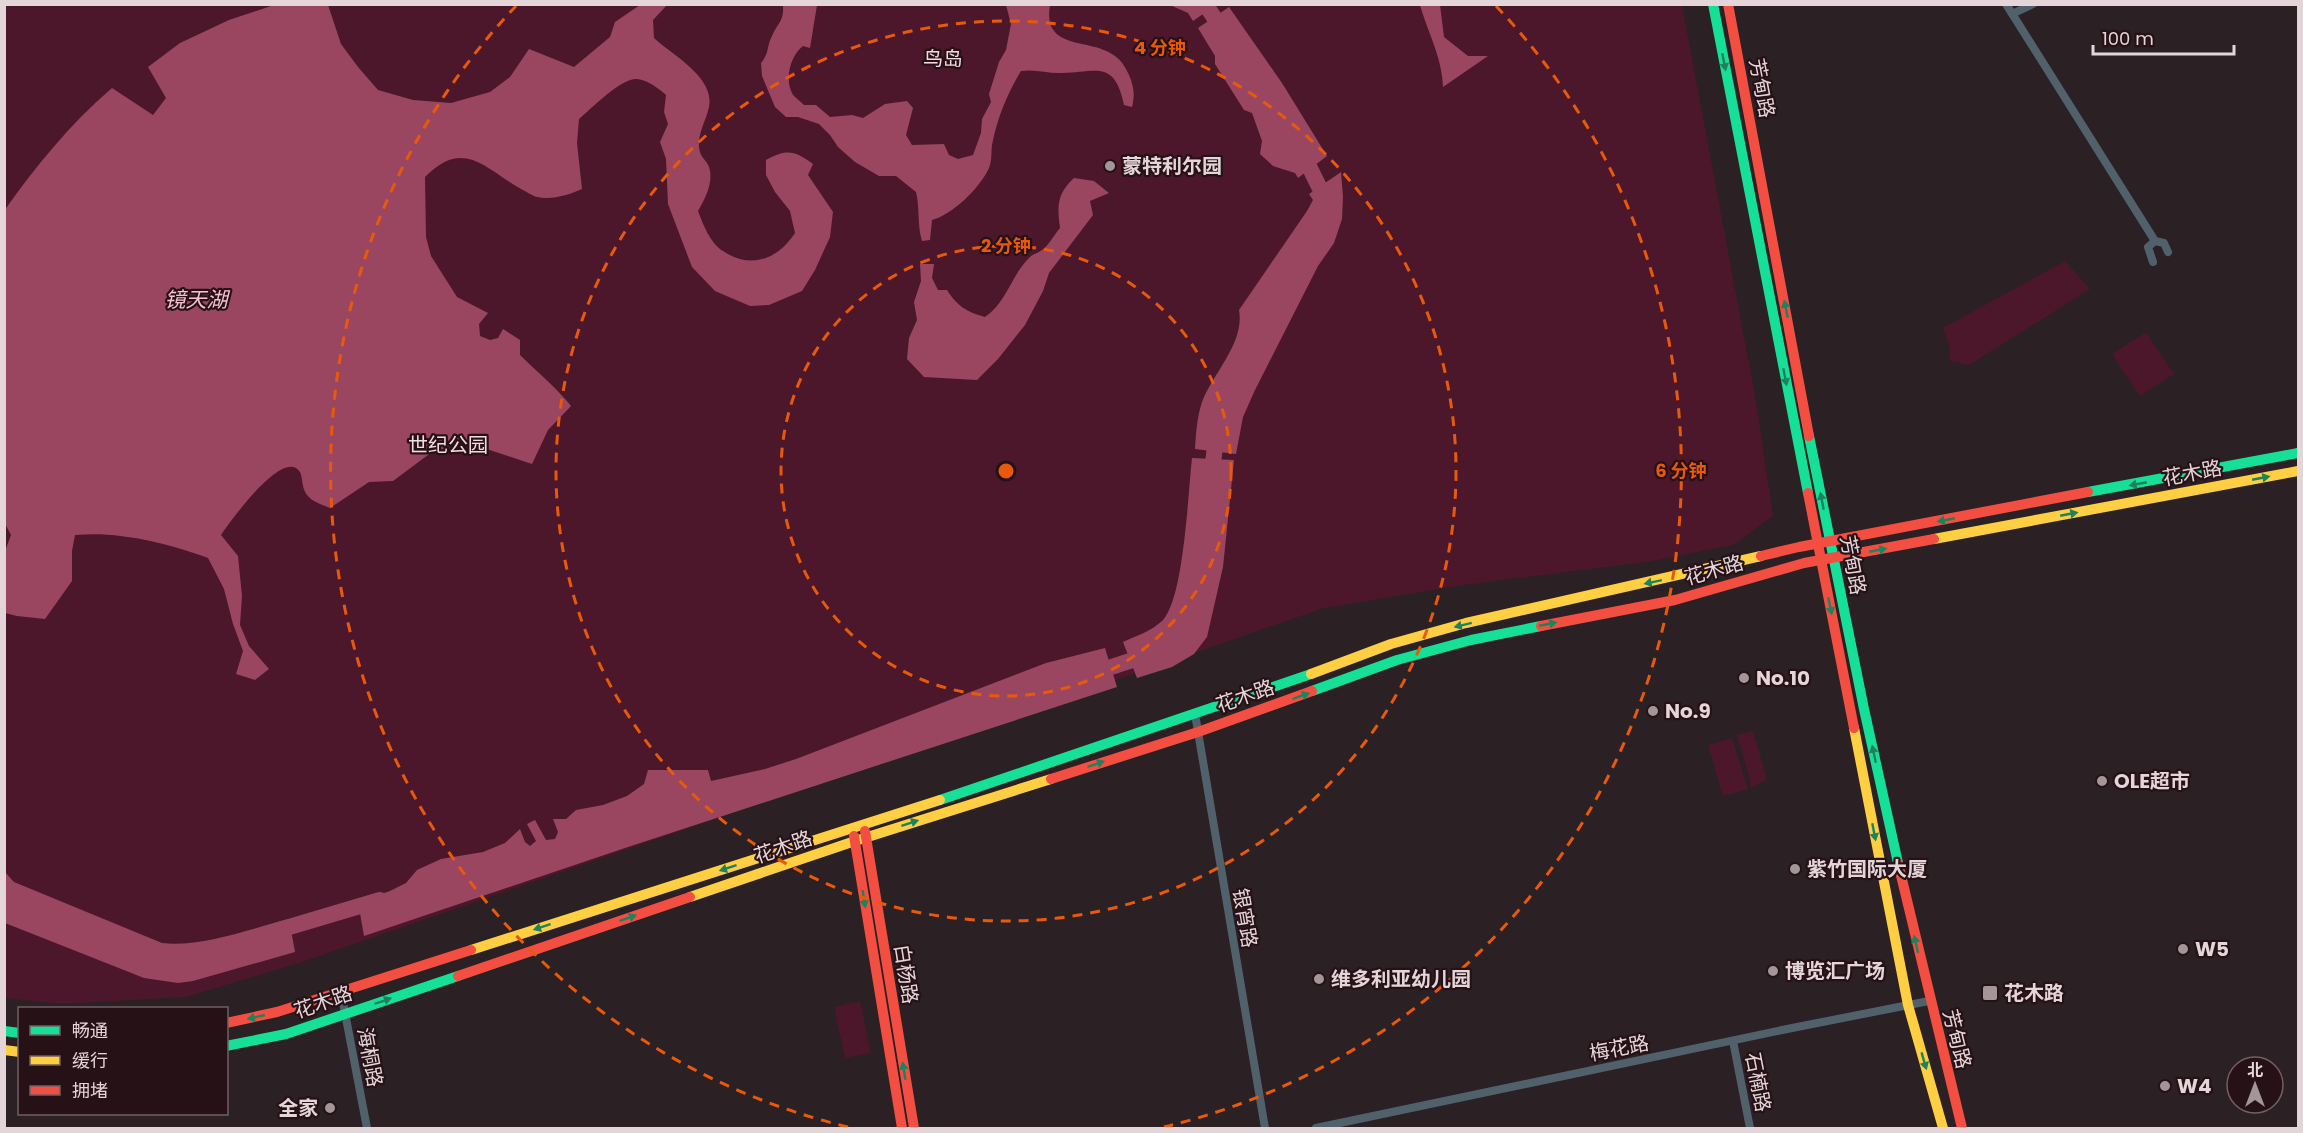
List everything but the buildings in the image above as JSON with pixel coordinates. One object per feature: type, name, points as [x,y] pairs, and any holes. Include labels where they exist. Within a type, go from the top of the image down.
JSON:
[{"type":"main road","name":"芳甸路","points":[[1713,4],[1908,1005],[1943,1128]]},
{"type":"main road","name":"芳甸路","points":[[1728,4],[1848,639],[1929,1001],[1962,1128]]},
{"type":"main road","name":"花木路","points":[[228,1023],[277,1012],[858,826],[1301,678],[1391,644],[1466,623],[1817,544],[2298,453]]},
{"type":"main road","name":"花木路","points":[[228,1046],[286,1034],[860,840],[1197,732],[1397,660],[1460,643],[1675,600],[1804,563],[2298,471]]},
{"type":"main road","name":"白杨路","points":[[858,826],[903,1128]]},
{"type":"main road","name":"白杨路","points":[[860,840],[914,1128]]},
{"type":"street","points":[[2006,4],[2155,241],[2164,243],[2168,252]]},
{"type":"street","points":[[2012,14],[2033,4]]},
{"type":"street","points":[[2153,262],[2148,247],[2155,241]]},
{"type":"street","name":"银宵路","points":[[1195,714],[1265,1128]]},
{"type":"street","name":"海桐路","points":[[341,992],[367,1128]]},
{"type":"street","name":"梅花路","points":[[1316,1128],[1929,1001]]},
{"type":"street","name":"石楠路","points":[[1733,1041],[1750,1128]]},
{"type":"green space","name":"世纪公园","points":[[5,5],[1682,5],[1756,401],[1773,516],[1733,545],[1647,562],[1462,585],[1324,608],[299,963],[186,997],[62,1004],[5,998]]},
{"type":"green space","points":[[2065,261],[2090,289],[1969,365],[1950,361],[1950,348],[1943,328]]},
{"type":"green space","points":[[2146,332],[2174,374],[2140,396],[2112,354]]},
{"type":"green space","points":[[1753,731],[1767,779],[1751,788],[1737,735]]},
{"type":"green space","points":[[1732,738],[1748,789],[1723,796],[1708,745]]},
{"type":"green space","points":[[860,1001],[871,1053],[845,1058],[834,1007]]},
{"type":"water","name":"镜天湖","points":[[277,4],[328,5],[341,44],[378,90],[413,100],[451,103],[490,92],[510,77],[529,49],[574,67],[610,37],[615,22],[640,5],[667,5],[653,20],[654,38],[699,76],[709,96],[709,107],[701,131],[699,147],[709,167],[710,184],[698,211],[718,248],[733,257],[754,261],[772,255],[781,249],[795,233],[790,211],[775,192],[766,175],[766,160],[779,154],[795,154],[813,164],[808,175],[833,212],[830,237],[815,270],[802,291],[769,305],[750,306],[715,291],[692,267],[668,204],[666,159],[660,142],[668,124],[664,112],[666,95],[649,83],[637,79],[623,83],[579,119],[577,143],[582,189],[549,198],[537,197],[474,160],[451,159],[439,165],[425,177],[426,237],[431,256],[457,297],[488,313],[479,324],[480,336],[490,340],[498,338],[503,329],[520,340],[520,355],[571,406],[548,430],[532,464],[454,438],[446,449],[432,452],[393,481],[369,482],[330,508],[307,495],[300,472],[292,467],[282,469],[270,477],[234,516],[221,535],[238,556],[242,596],[240,625],[249,646],[269,669],[255,680],[236,674],[243,651],[224,589],[208,558],[143,539],[92,534],[75,535],[72,551],[72,581],[45,619],[5,613],[5,551],[11,535],[4,522],[4,211],[54,146],[112,88],[153,115],[166,98],[148,67],[180,43],[229,20]]},
{"type":"water","points":[[1216,4],[1193,21],[1188,13],[1170,5]]},
{"type":"water","points":[[783,5],[817,5],[810,48],[803,46],[798,50],[789,76],[793,95],[804,105],[816,105],[830,117],[852,115],[863,118],[885,104],[907,101],[913,108],[906,135],[912,145],[944,144],[949,155],[958,159],[973,155],[981,133],[982,119],[991,102],[989,94],[999,62],[1006,50],[1011,24],[1006,5],[1050,5],[1053,30],[1061,37],[1105,50],[1117,58],[1125,67],[1132,83],[1134,95],[1132,107],[1124,105],[1115,80],[1101,71],[1059,73],[1021,71],[1000,116],[994,135],[990,165],[985,176],[956,207],[932,220],[930,240],[922,241],[916,192],[896,176],[879,176],[855,162],[838,147],[819,124],[798,117],[786,117],[775,107],[762,76],[761,63],[782,19]]},
{"type":"water","points":[[1420,5],[1440,5],[1444,37],[1468,56],[1488,56],[1443,87],[1437,55]]},
{"type":"water","points":[[1229,7],[1282,83],[1327,156],[1298,178],[1295,173],[1273,166],[1260,154],[1262,141],[1252,113],[1244,110],[1215,64],[1215,56],[1198,28]]},
{"type":"water","points":[[1341,172],[1342,219],[1334,243],[1318,266],[1255,390],[1243,417],[1236,454],[1195,449],[1202,402],[1233,346],[1240,322],[1239,310],[1307,211],[1313,200],[1309,194]]},
{"type":"water","points":[[1074,178],[1094,181],[1109,193],[1090,201],[1093,215],[1049,273],[1043,291],[1025,325],[998,359],[977,380],[924,377],[907,359],[909,338],[917,320],[914,302],[921,281],[920,264],[934,264],[932,278],[938,290],[947,290],[963,308],[985,317],[999,304],[1024,264],[1031,256],[1045,248],[1060,228],[1061,195]]},
{"type":"water","points":[[1192,458],[1234,460],[1223,567],[1207,637],[1194,654],[1172,667],[1137,678],[1123,642],[1159,624],[1170,608],[1180,568]]},
{"type":"water","points":[[1105,648],[1117,687],[364,936],[358,902],[406,883],[417,870],[441,859],[483,852],[505,843],[520,829],[525,842],[530,846],[536,841],[527,824],[535,820],[546,840],[555,839],[558,832],[553,819],[566,819],[576,810],[603,805],[627,796],[644,784],[648,770],[708,770],[711,781],[765,769],[1046,663]]},
{"type":"water","points":[[4,871],[14,882],[162,943],[177,944],[209,940],[289,919],[295,952],[193,981],[178,983],[144,978],[5,923]]},
{"type":"waterway","points":[[1205,4],[1226,35]]},
{"type":"waterway","points":[[1301,150],[1329,207]]},
{"type":"waterway","points":[[1211,481],[1217,429]]},
{"type":"waterway","points":[[1090,674],[1151,654]]},
{"type":"waterway","points":[[269,933],[380,900]]},
{"type":"traffic: fast","points":[[1713,4],[1808,493]]},
{"type":"traffic: fast","points":[[1809,436],[1864,709],[1898,863]]},
{"type":"traffic: fast","points":[[2088,492],[2298,453]]},
{"type":"traffic: fast","points":[[1312,691],[1397,660],[1471,640],[1541,626]]},
{"type":"traffic: fast","points":[[940,800],[1311,674]]},
{"type":"traffic: fast","points":[[228,1046],[286,1034],[458,976]]},
{"type":"traffic: fast","points":[[4,1031],[18,1033]]},
{"type":"traffic: slow","points":[[1934,539],[2298,471]]},
{"type":"traffic: slow","points":[[1311,674],[1391,644],[1466,623],[1761,556]]},
{"type":"traffic: slow","points":[[1854,728],[1908,1005],[1943,1128]]},
{"type":"traffic: slow","points":[[690,897],[855,841],[1051,779]]},
{"type":"traffic: slow","points":[[471,950],[940,800]]},
{"type":"traffic: slow","points":[[4,1050],[18,1052]]},
{"type":"traffic: jam","points":[[1728,4],[1809,436]]},
{"type":"traffic: jam","points":[[1761,556],[2088,492]]},
{"type":"traffic: jam","points":[[1808,493],[1854,728]]},
{"type":"traffic: jam","points":[[1541,626],[1675,600],[1804,563],[1934,539]]},
{"type":"traffic: jam","points":[[1051,779],[1198,732],[1312,691]]},
{"type":"traffic: jam","points":[[865,831],[914,1128]]},
{"type":"traffic: jam","points":[[854,836],[902,1128]]},
{"type":"traffic: jam","points":[[1898,863],[1962,1128]]},
{"type":"traffic: jam","points":[[458,976],[690,897]]},
{"type":"traffic: jam","points":[[228,1023],[277,1012],[471,950]]},
{"type":"place","name":"蒙特利尔园","points":[[1110,166]]},
{"type":"place","name":"No.10","points":[[1744,678]]},
{"type":"place","name":"No.9","points":[[1653,711]]},
{"type":"place","name":"OLE超市","points":[[2102,781]]},
{"type":"place","name":"紫竹国际大厦","points":[[1795,869]]},
{"type":"place","name":"W5","points":[[2183,949]]},
{"type":"place","name":"博览汇广场","points":[[1773,971]]},
{"type":"place","name":"维多利亚幼儿园","points":[[1319,979]]},
{"type":"place","name":"花木路","points":[[1990,993]]},
{"type":"place","name":"W4","points":[[2165,1086]]},
{"type":"place","name":"全家","points":[[330,1108]]},
{"type":"park label","name":"鸟岛","points":[[943,59]]}]
